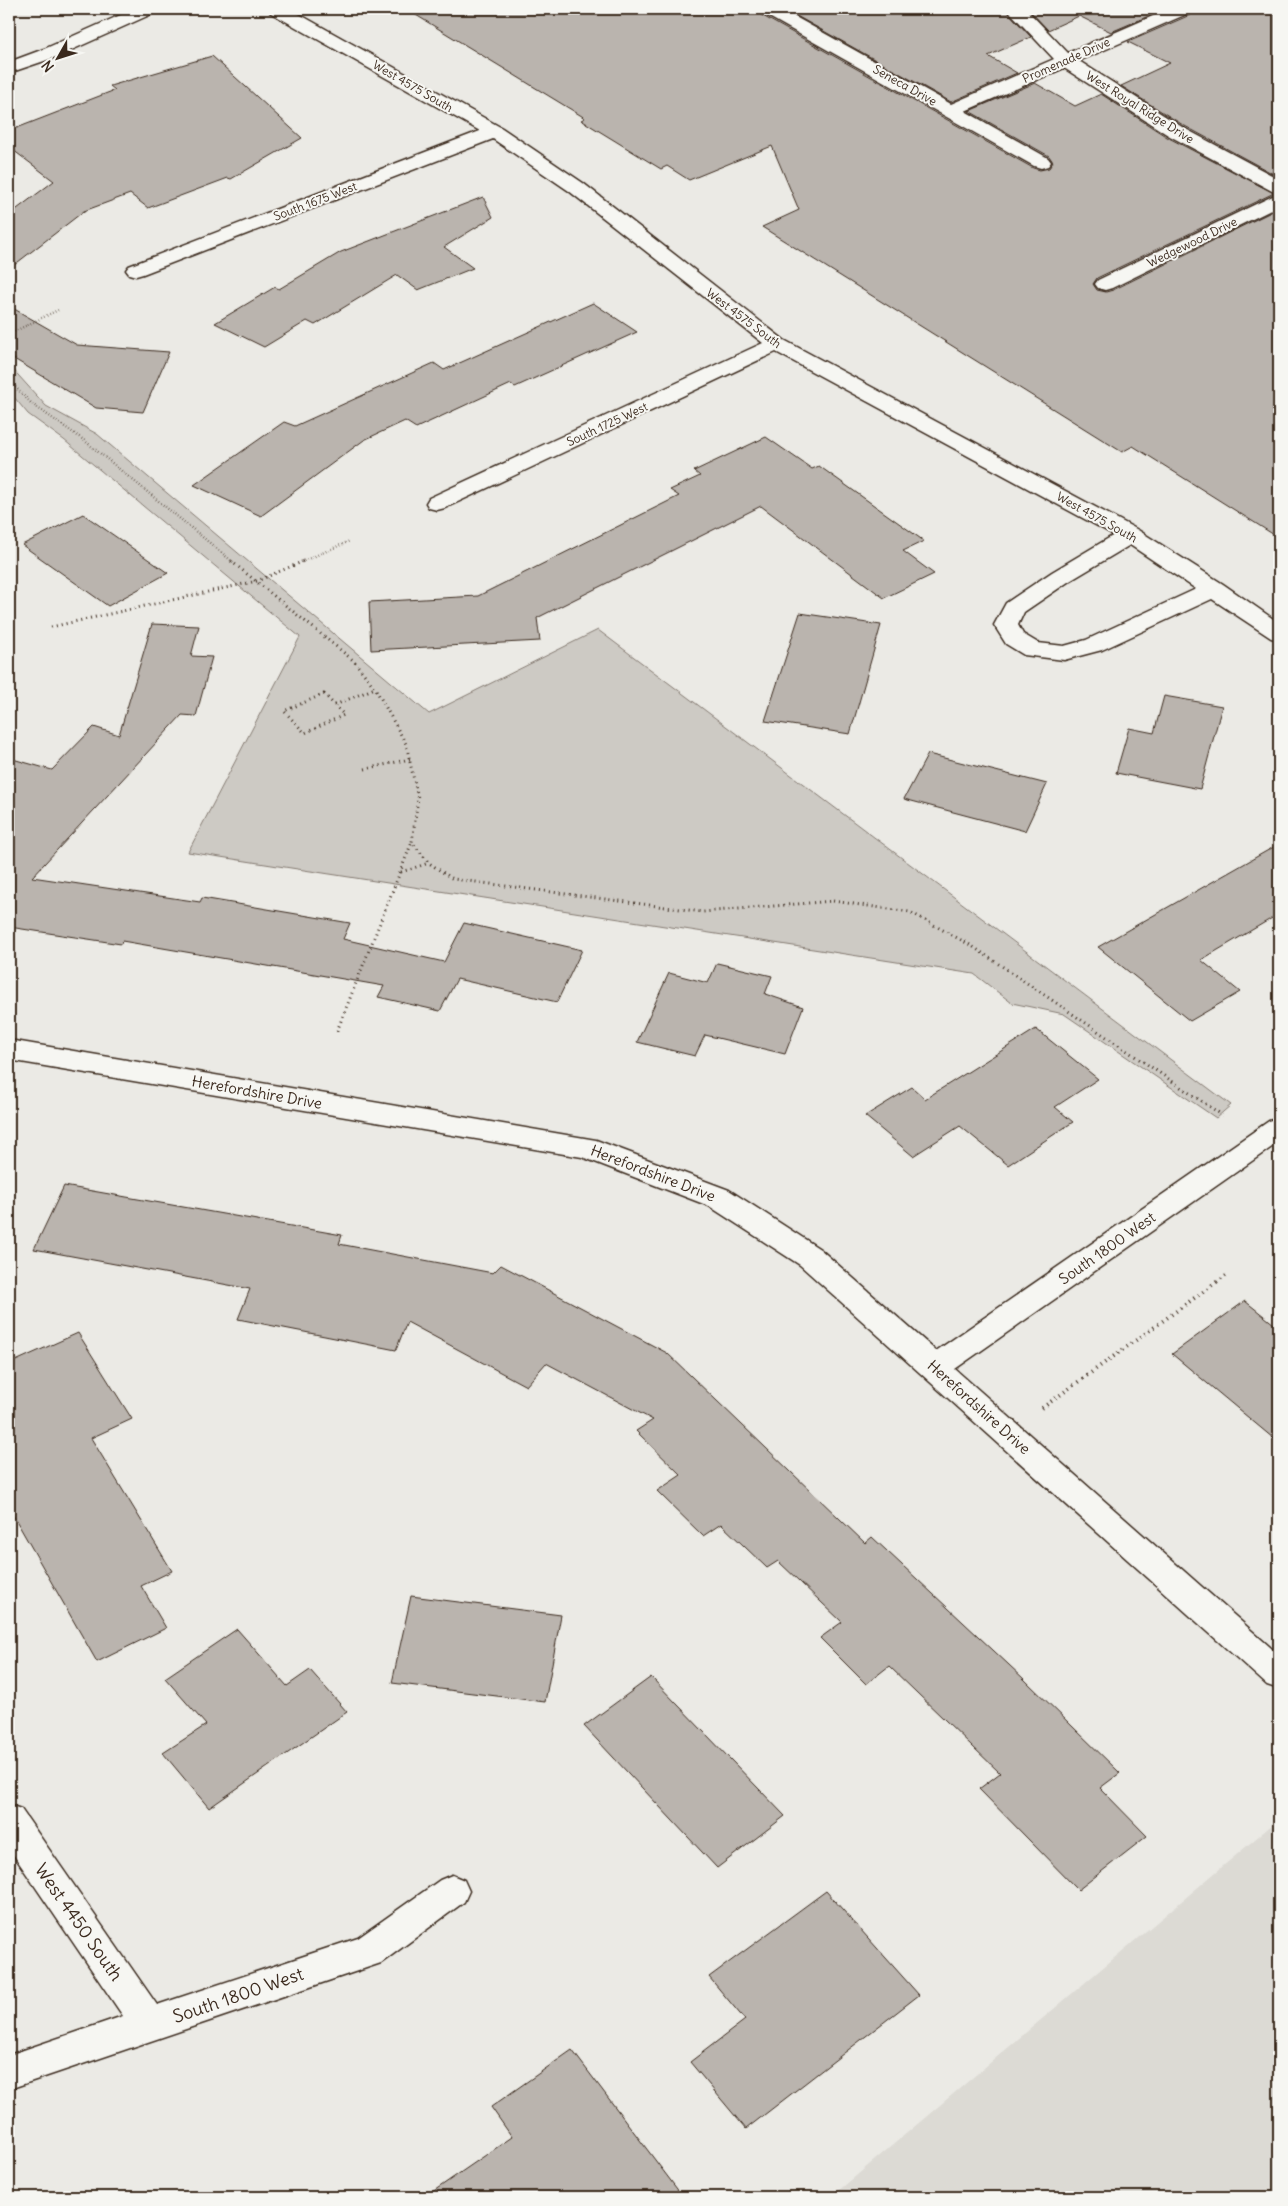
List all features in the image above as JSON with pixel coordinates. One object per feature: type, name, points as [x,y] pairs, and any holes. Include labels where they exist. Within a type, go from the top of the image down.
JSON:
[{"type":"street","points":[[9,68],[148,9]]},
{"type":"street","name":"West 4575 South","points":[[277,9],[495,132],[576,187],[777,344],[1130,535],[1215,589],[1279,633]]},
{"type":"street","name":"Seneca Drive","points":[[768,9],[1041,162]]},
{"type":"street","name":"West Royal Ridge Drive","points":[[1016,9],[1065,60],[1175,131],[1279,187]]},
{"type":"street","name":"Promenade Drive","points":[[950,111],[1183,9]]},
{"type":"street","name":"South 1675 West","points":[[136,270],[495,132]]},
{"type":"street","name":"Wedgewood Drive","points":[[1105,284],[1279,199]]},
{"type":"street","name":"South 1725 West","points":[[437,503],[777,344]]},
{"type":"street","points":[[1130,535],[1060,577],[1014,608],[1006,625],[1014,639],[1032,650],[1064,653],[1094,645],[1215,589]]},
{"type":"street","name":"Herefordshire Drive","points":[[10,1053],[586,1147],[719,1198],[810,1257],[1279,1675]]},
{"type":"street","name":"South 1800 West","points":[[934,1368],[1279,1128]]},
{"type":"street","name":"West 4450 South","points":[[9,1820],[150,2025]]},
{"type":"street","name":"South 1800 West","points":[[9,2072],[369,1951],[452,1890]]},
{"type":"path","points":[[9,334],[58,310]]},
{"type":"path","points":[[9,380],[32,404],[85,442],[354,661],[374,688],[406,744],[418,798],[412,842],[336,1031]]},
{"type":"path","points":[[51,627],[257,581],[350,541]]},
{"type":"path","points":[[335,705],[374,688]]},
{"type":"path","points":[[324,694],[335,705],[344,715],[305,733],[284,711],[324,694]]},
{"type":"path","points":[[365,769],[410,759]]},
{"type":"path","points":[[412,842],[429,863],[453,879],[703,912],[833,901],[910,912],[972,946],[1222,1115]]},
{"type":"path","points":[[401,872],[429,863]]},
{"type":"path","points":[[1041,1408],[1228,1274]]},
{"type":"shaded area","points":[[9,365],[46,406],[97,434],[429,714],[598,630],[1231,1105],[1216,1118],[1064,1014],[1012,1003],[974,974],[188,852],[300,637],[64,440],[28,414],[9,391]]},
{"type":"shaded area","points":[[1279,1819],[1279,2197],[831,2197]]},
{"type":"building","points":[[406,9],[757,9],[761,15],[1033,168],[1040,170],[1049,168],[1053,162],[1049,156],[969,111],[1035,83],[1075,106],[1101,94],[1167,137],[1274,193],[1097,278],[1093,284],[1097,290],[1106,292],[1113,290],[1279,208],[1279,538],[1133,446],[1122,452],[762,227],[799,210],[772,146],[689,180],[667,166],[661,169],[581,120],[585,118]]},
{"type":"building","points":[[784,9],[1005,9],[1031,37],[988,56],[1017,73],[951,102]]},
{"type":"building","points":[[1028,9],[1165,9],[1111,32],[1079,16],[1048,30]]},
{"type":"building","points":[[1194,9],[1279,9],[1279,177],[1183,125],[1121,86],[1170,63],[1128,42],[1190,15]]},
{"type":"building","points":[[212,56],[302,138],[231,179],[228,178],[148,208],[130,194],[84,211],[9,269],[9,215],[54,181],[9,147],[9,131],[115,90],[110,86]]},
{"type":"building","points":[[483,197],[493,217],[444,247],[473,268],[418,290],[397,275],[315,325],[307,321],[264,347],[215,323],[275,287],[279,289],[341,252]]},
{"type":"building","points":[[593,303],[637,332],[515,387],[511,384],[416,428],[405,421],[364,440],[261,516],[194,485],[284,422],[295,426],[434,363],[444,370]]},
{"type":"building","points":[[9,306],[77,345],[169,352],[143,412],[96,408],[9,356]]},
{"type":"building","points":[[766,437],[812,469],[819,466],[924,541],[903,551],[934,574],[884,598],[761,506],[537,618],[540,641],[371,650],[369,602],[478,596],[679,496],[670,490],[700,476],[694,471]]},
{"type":"building","points":[[83,514],[168,573],[108,606],[22,545]]},
{"type":"building","points":[[800,613],[881,625],[850,734],[765,721]]},
{"type":"building","points":[[152,624],[199,626],[191,656],[212,657],[196,716],[182,715],[32,877],[200,902],[202,898],[350,923],[343,939],[444,962],[464,923],[582,950],[557,1002],[457,979],[440,1011],[378,997],[384,986],[122,941],[121,944],[9,927],[9,758],[52,770],[94,727],[119,735]]},
{"type":"building","points":[[1164,696],[1222,706],[1200,789],[1116,773],[1129,728],[1154,733]]},
{"type":"building","points":[[928,754],[1047,784],[1025,831],[904,799]]},
{"type":"building","points":[[1279,844],[1279,914],[1201,960],[1240,992],[1190,1021],[1098,947]]},
{"type":"building","points":[[717,963],[772,976],[765,994],[803,1007],[785,1054],[705,1035],[695,1056],[637,1042],[669,973],[708,983]]},
{"type":"building","points":[[1036,1029],[1098,1079],[1055,1107],[1073,1122],[1008,1165],[960,1126],[913,1156],[865,1116],[912,1087],[925,1099]]},
{"type":"building","points":[[64,1186],[342,1235],[339,1244],[493,1273],[501,1265],[667,1353],[865,1543],[872,1537],[1024,1679],[1120,1773],[1100,1788],[1147,1836],[1078,1890],[979,1789],[1000,1773],[889,1666],[866,1684],[820,1638],[842,1622],[778,1561],[767,1568],[721,1524],[703,1536],[657,1491],[681,1475],[636,1431],[653,1420],[546,1363],[526,1386],[407,1322],[396,1350],[238,1319],[250,1289],[34,1249]]},
{"type":"building","points":[[1245,1301],[1279,1328],[1279,1443],[1172,1354]]},
{"type":"building","points":[[78,1333],[132,1419],[91,1438],[172,1571],[141,1586],[166,1628],[97,1662],[9,1508],[9,1364]]},
{"type":"building","points":[[411,1596],[561,1615],[545,1702],[392,1683]]},
{"type":"building","points":[[237,1629],[287,1686],[310,1670],[347,1712],[209,1808],[163,1753],[206,1725],[165,1678]]},
{"type":"building","points":[[651,1677],[785,1816],[717,1868],[584,1726]]},
{"type":"building","points":[[826,1891],[919,1995],[746,2129],[690,2062],[745,2020],[709,1977]]},
{"type":"building","points":[[572,2050],[683,2197],[425,2197],[512,2137],[491,2107]]}]
